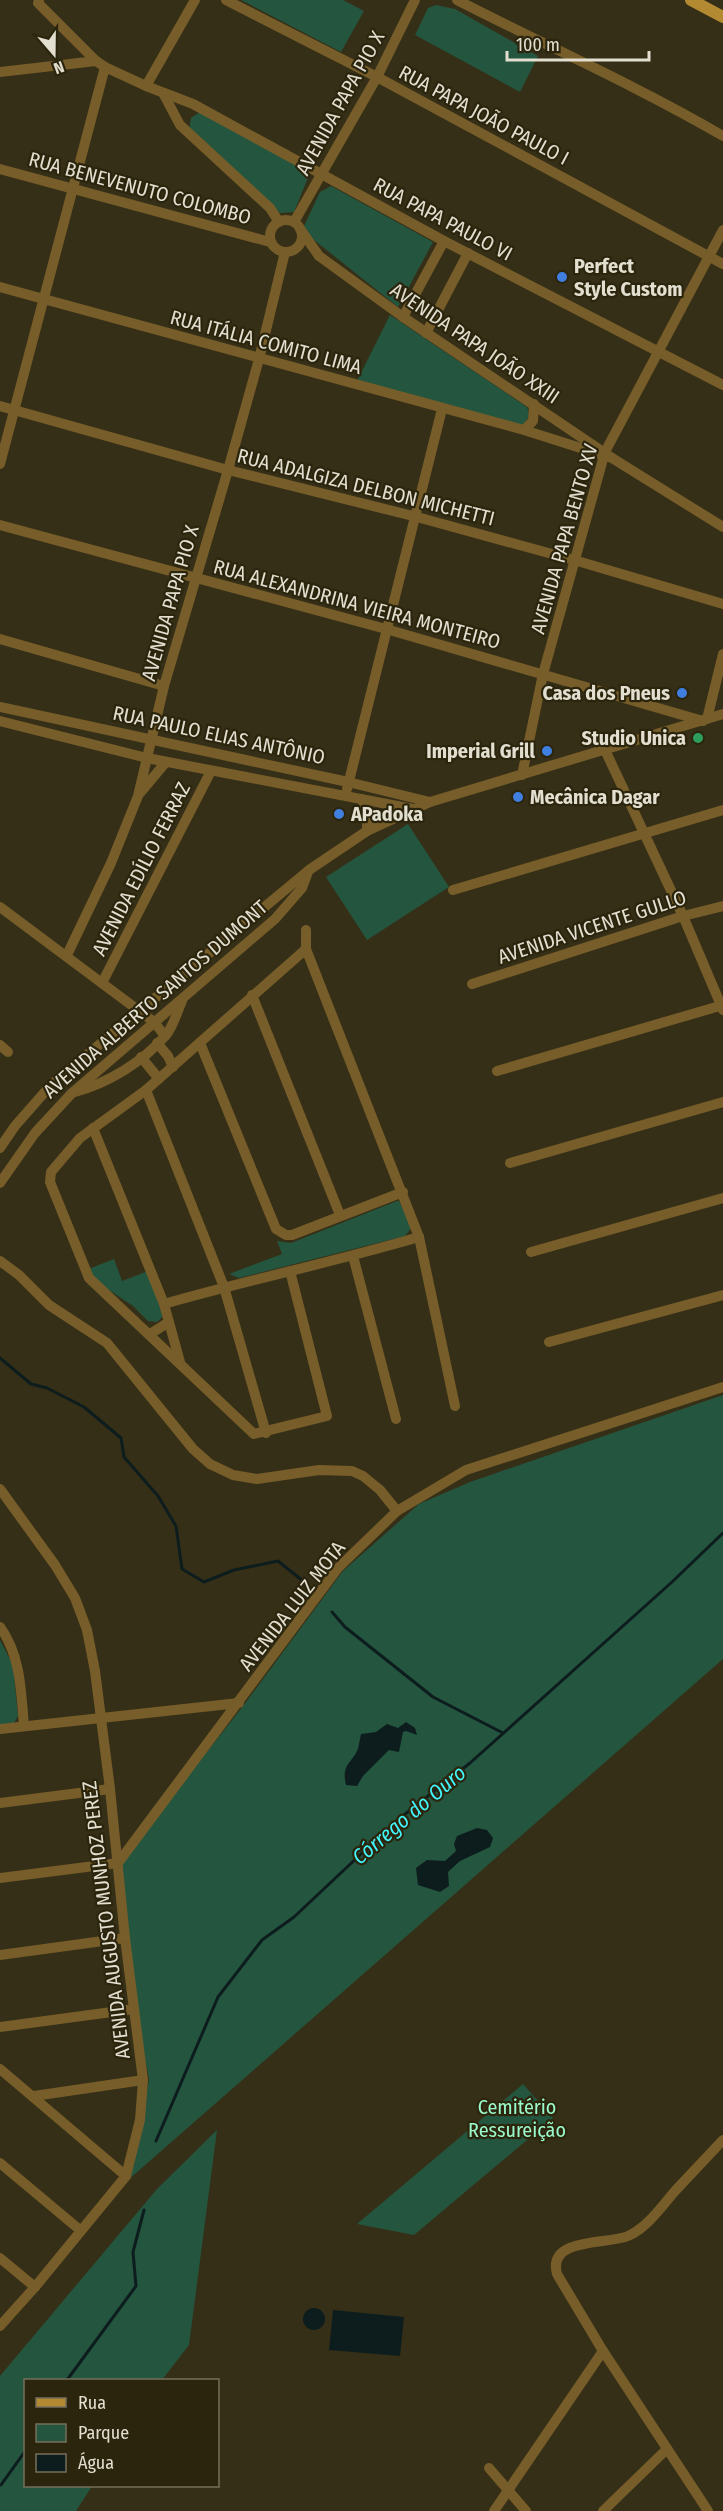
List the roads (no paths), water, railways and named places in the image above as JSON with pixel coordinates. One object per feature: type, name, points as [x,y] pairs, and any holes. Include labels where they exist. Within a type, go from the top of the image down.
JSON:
[{"type":"main road","points":[[691,0],[723,17]]},
{"type":"street","points":[[39,0],[38,3],[100,64],[146,86],[195,0]]},
{"type":"street","name":"RUA PAPA JOÃO PAULO I","points":[[226,0],[377,77],[723,264]]},
{"type":"street","name":"AVENIDA PAPA PIO X","points":[[297,226],[322,174],[377,77],[415,0]]},
{"type":"street","points":[[456,0],[559,53],[667,104],[723,136]]},
{"type":"street","points":[[0,72],[100,64]]},
{"type":"street","points":[[0,464],[16,410],[42,298],[73,188],[100,64]]},
{"type":"street","name":"RUA PAPA PAULO VI","points":[[146,86],[193,104],[444,241],[723,385]]},
{"type":"street","points":[[163,93],[180,125],[270,208],[279,222],[297,226],[302,238],[289,251],[276,249],[270,242],[270,232],[279,222]]},
{"type":"street","name":"RUA BENEVENUTO COLOMBO","points":[[0,169],[270,242]]},
{"type":"street","name":"AVENIDA PAPA JOÃO XXIII","points":[[297,226],[319,256],[403,317],[607,455],[723,527]]},
{"type":"street","name":"AVENIDA PAPA BENTO XV","points":[[522,775],[543,674],[574,560],[607,455],[658,352],[723,230]]},
{"type":"street","points":[[403,317],[444,241]]},
{"type":"street","name":"AVENIDA PAPA PIO X","points":[[67,956],[111,863],[138,796],[164,686],[228,470],[289,251]]},
{"type":"street","name":"AVENIDA PAPA JOÃO XXIII","points":[[289,251],[319,256]]},
{"type":"street","points":[[426,333],[468,253]]},
{"type":"street","name":"RUA ITÁLIA COMITO LIMA","points":[[0,287],[524,430],[607,455]]},
{"type":"street","points":[[524,430],[533,421],[534,404]]},
{"type":"street","name":"RUA ADALGIZA DELBON MICHETTI","points":[[0,406],[228,470],[417,517],[723,604]]},
{"type":"street","points":[[345,795],[386,629],[417,517],[442,409]]},
{"type":"street","name":"RUA ALEXANDRINA VIEIRA MONTEIRO","points":[[0,525],[386,629],[705,720]]},
{"type":"street","points":[[0,639],[164,686]]},
{"type":"street","points":[[705,720],[723,654]]},
{"type":"street","name":"RUA PAULO ELIAS ANTÔNIO","points":[[0,706],[430,802]]},
{"type":"street","name":"AVENIDA ALBERTO SANTOS DUMONT","points":[[0,1148],[15,1126],[51,1085],[309,870],[367,831],[430,802],[723,714]]},
{"type":"street","name":"RUA PAULO ELIAS ANTÔNIO","points":[[0,721],[147,758],[413,809]]},
{"type":"street","points":[[497,1071],[722,1007],[683,916],[642,833],[605,750]]},
{"type":"street","points":[[138,796],[166,762]]},
{"type":"street","name":"AVENIDA EDÍLIO FERRAZ","points":[[102,983],[211,771]]},
{"type":"street","points":[[362,798],[367,810],[367,831]]},
{"type":"street","points":[[453,890],[723,810]]},
{"type":"street","name":"AVENIDA ALBERTO SANTOS DUMONT","points":[[0,1183],[34,1132],[72,1093],[274,919],[302,888],[309,870]]},
{"type":"street","name":"AVENIDA VICENTE GULLO","points":[[472,984],[683,916],[723,906]]},
{"type":"street","points":[[0,907],[154,1022],[173,1067]]},
{"type":"street","points":[[306,930],[306,949],[419,1237],[455,1406]]},
{"type":"street","points":[[290,1271],[327,1416],[266,1433],[254,1434],[89,1278],[50,1182],[51,1172],[80,1138],[146,1090],[306,949]]},
{"type":"street","points":[[252,995],[340,1215]]},
{"type":"street","points":[[72,1093],[95,1086],[118,1074],[161,1040],[184,997]]},
{"type":"street","points":[[200,1043],[276,1229],[286,1235],[292,1235],[403,1192]]},
{"type":"street","points":[[94,1048],[118,1074]]},
{"type":"street","points":[[141,1057],[159,1079]]},
{"type":"street","points":[[146,1090],[224,1287],[266,1433]]},
{"type":"street","points":[[510,1163],[723,1102]]},
{"type":"street","points":[[93,1128],[164,1304],[180,1362]]},
{"type":"street","points":[[531,1252],[723,1198]]},
{"type":"street","points":[[164,1304],[419,1237]]},
{"type":"street","points":[[353,1256],[396,1419]]},
{"type":"street","points":[[0,1261],[19,1275],[49,1305],[107,1343],[193,1449],[210,1464],[233,1475],[257,1479],[319,1470],[352,1471],[363,1476],[380,1490],[397,1511]]},
{"type":"street","points":[[549,1342],[723,1295]]},
{"type":"street","points":[[150,1334],[169,1322]]},
{"type":"street","name":"AVENIDA LUIZ MOTA","points":[[118,1863],[338,1568],[397,1511],[466,1470],[723,1387]]},
{"type":"street","name":"AVENIDA AUGUSTO MUNHOZ PEREZ","points":[[0,2326],[126,2176],[140,2120],[143,2080],[125,1938],[110,1789],[87,1630],[75,1598],[37,1538],[1,1493]]},
{"type":"street","points":[[0,1627],[9,1640],[16,1660],[24,1726]]},
{"type":"street","points":[[0,1730],[239,1703]]},
{"type":"street","points":[[0,1803],[110,1789]]},
{"type":"street","points":[[0,1878],[118,1863]]},
{"type":"street","points":[[0,1955],[125,1938]]},
{"type":"street","points":[[0,2027],[134,2009]]},
{"type":"street","points":[[0,2068],[126,2176]]},
{"type":"street","points":[[34,2096],[143,2080]]},
{"type":"street","points":[[708,2511],[603,2351],[557,2274],[555,2264],[559,2255],[570,2247],[619,2239],[640,2229],[723,2140]]},
{"type":"street","points":[[0,2163],[80,2230]]},
{"type":"street","points":[[0,2258],[35,2287]]},
{"type":"street","points":[[494,2511],[603,2351]]},
{"type":"street","points":[[603,2511],[668,2449]]},
{"type":"street","points":[[489,2468],[526,2511]]},
{"type":"water","points":[[406,1722],[415,1728],[417,1735],[403,1732],[399,1752],[389,1750],[363,1776],[357,1786],[346,1785],[346,1769],[358,1749],[361,1734],[376,1732],[387,1724],[398,1728]]},
{"type":"water","points":[[477,1828],[487,1830],[493,1838],[490,1847],[460,1861],[448,1872],[449,1886],[440,1892],[418,1885],[416,1868],[427,1860],[445,1861],[456,1851],[454,1844],[457,1836]]},
{"type":"water","points":[[314,2308],[322,2311],[325,2319],[322,2327],[314,2330],[306,2327],[303,2319],[306,2311]]},
{"type":"water","points":[[333,2310],[404,2317],[400,2356],[329,2350]]},
{"type":"waterway","points":[[0,1358],[31,1384],[47,1388],[84,1407],[121,1438],[124,1457],[158,1496],[176,1526],[182,1569],[204,1582],[234,1570],[278,1561],[308,1585]]},
{"type":"waterway","name":"Córrego do Ouro","points":[[156,2141],[218,1997],[262,1940],[294,1917],[395,1822],[470,1763],[672,1582],[723,1533]]},
{"type":"waterway","points":[[332,1612],[345,1627],[433,1697],[503,1733]]},
{"type":"waterway","points":[[68,2379],[136,2286],[133,2252],[144,2210]]},
{"type":"waterway","points":[[1,2485],[24,2453]]},
{"type":"place","name":"Perfect Style Custom","points":[[562,277]]},
{"type":"place","name":"Casa dos Pneus","points":[[682,693]]},
{"type":"place","name":"Studio Unica","points":[[698,738]]},
{"type":"place","name":"Imperial Grill","points":[[547,751]]},
{"type":"place","name":"Mecânica Dagar","points":[[518,797]]},
{"type":"place","name":"APadoka","points":[[339,814]]},
{"type":"park label","name":"Cemitério Ressureição","points":[[517,2118]]}]
